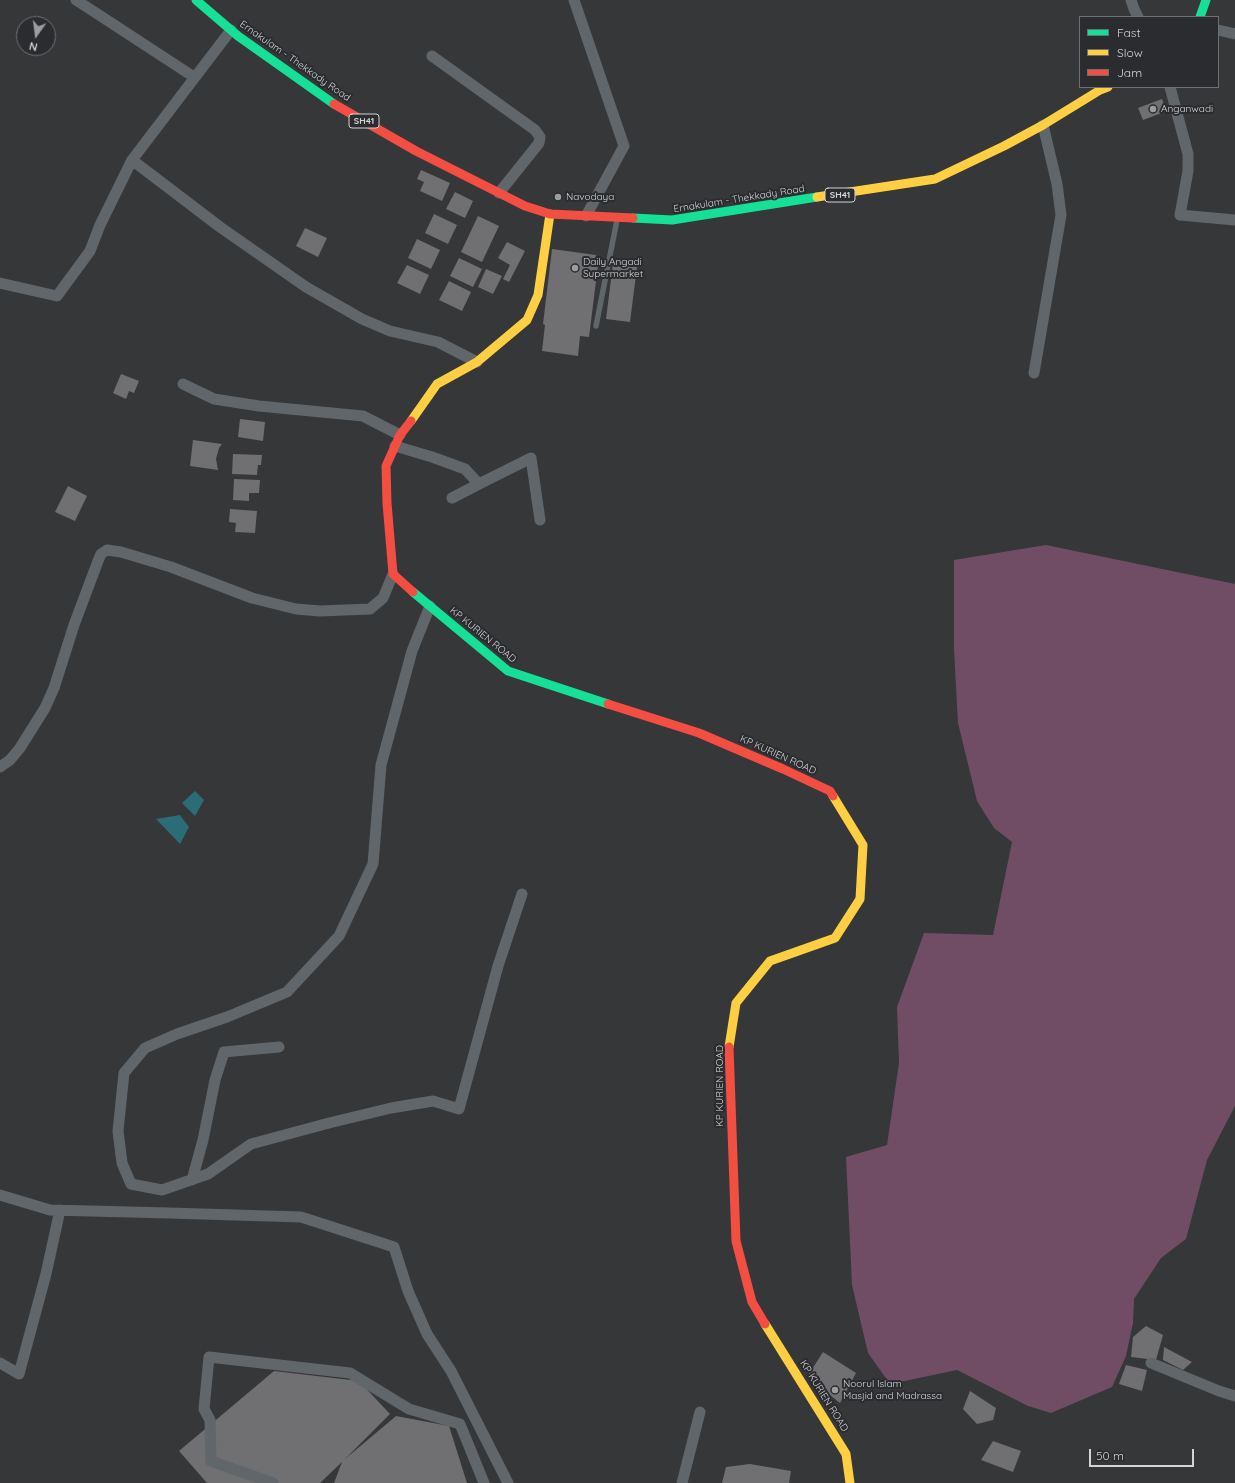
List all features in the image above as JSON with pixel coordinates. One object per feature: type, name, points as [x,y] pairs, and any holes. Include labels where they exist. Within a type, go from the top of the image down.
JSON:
[{"type":"street","points":[[76,0],[194,77]]},
{"type":"street","name":"Ernakulam - Thekkady Road","points":[[196,0],[231,30],[336,105],[416,151],[524,206],[550,214],[672,220],[935,179],[1043,125],[1105,88]]},
{"type":"street","points":[[574,0],[624,146],[586,216]]},
{"type":"street","points":[[1132,0],[1138,16]]},
{"type":"street","points":[[1200,16],[1206,0]]},
{"type":"street","points":[[0,283],[57,296],[90,251],[100,225],[132,160],[231,30]]},
{"type":"street","points":[[1219,30],[1235,34]]},
{"type":"street","points":[[432,56],[535,130],[540,137],[539,143],[499,193]]},
{"type":"street","points":[[1170,88],[1188,154],[1188,171],[1180,214],[1235,220]]},
{"type":"street","points":[[1034,373],[1061,215],[1057,184],[1043,125]]},
{"type":"street","points":[[132,160],[220,227],[306,287],[362,319],[390,331],[438,342],[477,362]]},
{"type":"street","points":[[0,767],[10,760],[20,748],[45,708],[54,688],[78,614],[101,554],[107,550],[121,552],[171,567],[252,598],[296,610],[320,611],[370,609],[383,598],[393,574],[386,503],[386,466],[400,435],[437,384],[477,362],[527,320],[538,295],[550,214]]},
{"type":"street","points":[[183,384],[214,399],[259,406],[363,416],[400,435]]},
{"type":"street","points":[[395,446],[465,469],[479,484]]},
{"type":"street","points":[[452,498],[531,458],[540,520]]},
{"type":"street","name":"KP KURIEN ROAD","points":[[393,574],[508,671],[699,733],[830,791],[863,845],[860,899],[835,938],[770,961],[736,1003],[729,1050],[736,1241],[752,1302],[846,1454],[850,1483]]},
{"type":"street","points":[[430,606],[412,651],[381,765],[373,864],[340,936],[287,992],[227,1017],[177,1034],[146,1048],[124,1073],[118,1131],[122,1163],[131,1184],[162,1190],[208,1174],[251,1144],[391,1108],[433,1101],[459,1109],[498,966],[522,894]]},
{"type":"street","points":[[192,1180],[203,1140],[215,1080],[224,1052],[279,1047]]},
{"type":"street","points":[[0,1195],[50,1210],[301,1217],[394,1246],[408,1291],[427,1334],[451,1371],[508,1483]]},
{"type":"street","points":[[0,1363],[19,1374],[46,1274],[60,1210]]},
{"type":"street","points":[[273,1483],[211,1461],[210,1420],[204,1409],[209,1357],[350,1373],[409,1409],[460,1424],[484,1483]]},
{"type":"street","points":[[1151,1362],[1219,1391],[1235,1396]]},
{"type":"street","points":[[682,1483],[700,1412]]},
{"type":"lane","points":[[596,326],[618,218]]},
{"type":"shaded area","points":[[1046,545],[1235,584],[1235,1106],[1207,1160],[1186,1239],[1161,1258],[1134,1299],[1133,1323],[1126,1356],[1112,1387],[1051,1413],[1028,1406],[957,1370],[890,1384],[868,1353],[852,1285],[846,1157],[887,1145],[899,1063],[897,1007],[924,933],[993,935],[1012,842],[994,828],[977,801],[958,723],[954,649],[954,560]]},
{"type":"water","points":[[195,791],[204,800],[195,816],[182,803]]},
{"type":"water","points":[[180,815],[189,827],[180,844],[156,819]]},
{"type":"building","name":"Anganwadi","points":[[1162,99],[1167,111],[1143,120],[1138,108]]},
{"type":"building","points":[[421,170],[450,183],[442,201],[420,191],[424,182],[417,179]]},
{"type":"building","points":[[455,192],[473,201],[465,218],[446,209]]},
{"type":"building","points":[[434,214],[457,225],[448,244],[425,233]]},
{"type":"building","points":[[478,216],[499,226],[482,262],[461,252]]},
{"type":"building","points":[[305,228],[327,238],[318,257],[296,246]]},
{"type":"building","points":[[417,239],[440,250],[431,269],[408,258]]},
{"type":"building","points":[[507,242],[525,251],[509,282],[503,279],[510,265],[498,258]]},
{"type":"building","points":[[552,249],[596,255],[595,264],[598,265],[589,337],[580,336],[578,356],[542,351],[545,325],[543,324]]},
{"type":"building","points":[[459,258],[482,269],[473,287],[450,276]]},
{"type":"building","points":[[613,264],[637,267],[630,322],[606,319]]},
{"type":"building","points":[[407,265],[429,275],[420,294],[397,283]]},
{"type":"building","points":[[486,269],[502,276],[493,294],[478,287]]},
{"type":"building","points":[[449,281],[471,292],[462,311],[439,300]]},
{"type":"building","points":[[121,374],[139,381],[134,393],[129,391],[126,399],[113,393]]},
{"type":"building","points":[[240,419],[265,422],[263,441],[238,437]]},
{"type":"building","points":[[193,440],[222,444],[219,448],[216,459],[218,470],[190,466]]},
{"type":"building","points":[[233,454],[262,455],[261,465],[258,465],[257,475],[232,474]]},
{"type":"building","points":[[234,479],[260,480],[259,493],[249,493],[249,501],[233,500]]},
{"type":"building","points":[[68,486],[87,496],[75,521],[55,512]]},
{"type":"building","points":[[230,509],[257,511],[255,533],[235,532],[236,523],[229,522]]},
{"type":"building","points":[[1146,1326],[1163,1335],[1156,1360],[1131,1357],[1133,1337]]},
{"type":"building","points":[[1164,1347],[1192,1362],[1183,1370],[1163,1360]]},
{"type":"building","name":"Noorul Islam Masjid and Madrassa","points":[[823,1352],[856,1373],[840,1403],[807,1377]]},
{"type":"building","points":[[1126,1365],[1147,1370],[1142,1391],[1119,1384]]},
{"type":"building","points":[[274,1371],[359,1381],[390,1414],[345,1459],[396,1416],[449,1426],[467,1483],[334,1483],[342,1462],[320,1483],[207,1483],[179,1451]]},
{"type":"building","points":[[970,1391],[996,1408],[993,1420],[977,1424],[963,1409]]},
{"type":"building","points":[[993,1441],[1021,1451],[1013,1472],[981,1460]]},
{"type":"building","points":[[750,1464],[791,1471],[789,1483],[722,1483],[726,1467]]},
{"type":"traffic: fast","points":[[196,0],[238,36],[334,104]]},
{"type":"traffic: fast","points":[[1200,16],[1206,0]]},
{"type":"traffic: fast","points":[[633,218],[672,220],[817,197]]},
{"type":"traffic: fast","points":[[413,592],[508,671],[608,704]]},
{"type":"traffic: slow","points":[[817,197],[935,179],[1004,146],[1105,88]]},
{"type":"traffic: slow","points":[[411,421],[437,384],[477,362],[527,320],[538,295],[550,214]]},
{"type":"traffic: slow","points":[[729,1047],[736,1003],[770,961],[835,938],[860,899],[863,845],[833,796]]},
{"type":"traffic: slow","points":[[765,1324],[846,1454],[850,1483]]},
{"type":"traffic: jam","points":[[334,104],[416,151],[525,206],[550,214],[633,218]]},
{"type":"traffic: jam","points":[[411,421],[400,435],[386,466],[387,503],[393,574],[413,592]]},
{"type":"traffic: jam","points":[[608,704],[699,733],[830,791],[833,796]]},
{"type":"traffic: jam","points":[[729,1047],[736,1241],[752,1302],[765,1324]]},
{"type":"place","name":"Anganwadi","points":[[1153,109]]},
{"type":"place","name":"Navodaya","points":[[558,197]]},
{"type":"place","name":"Daily Angadi Supermarket","points":[[575,268]]},
{"type":"place","name":"Noorul Islam Masjid and Madrassa","points":[[835,1390]]}]
